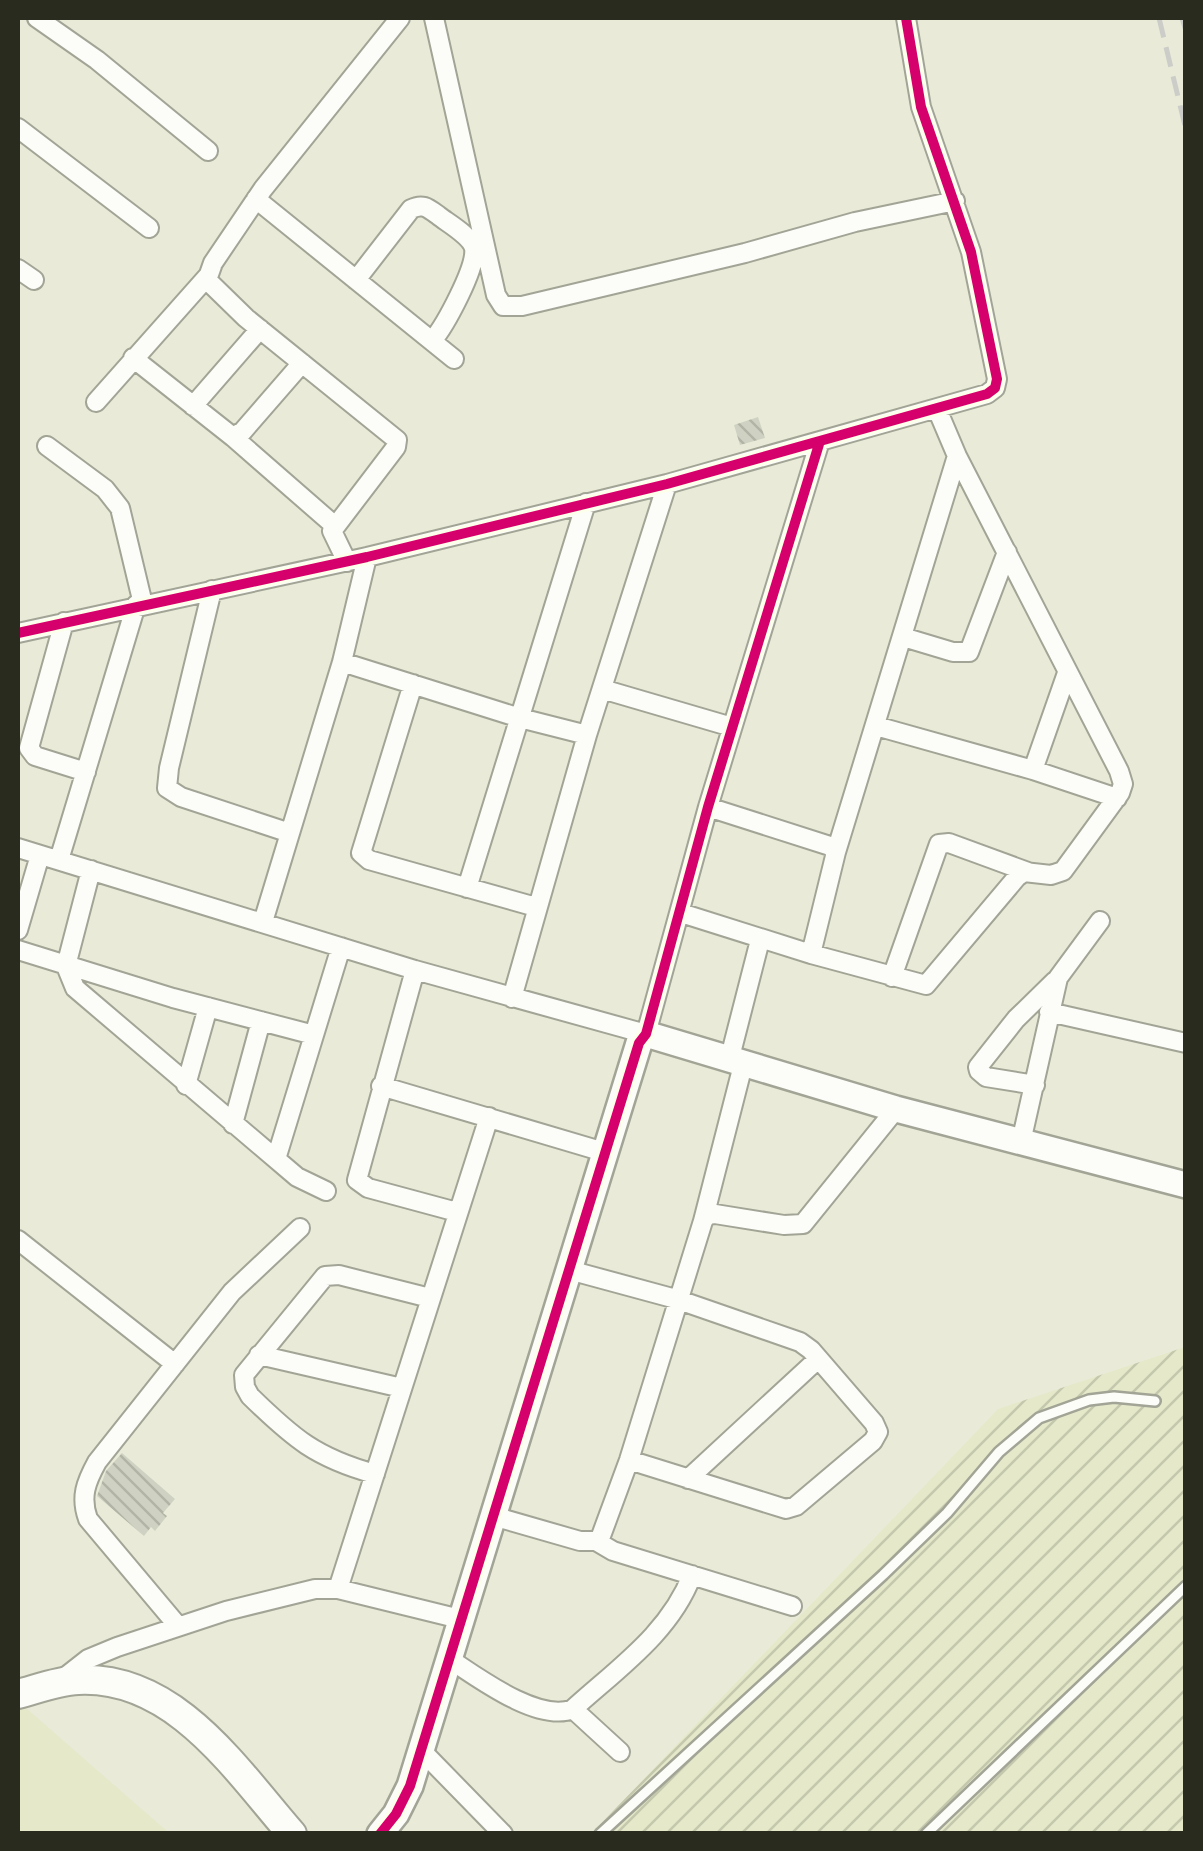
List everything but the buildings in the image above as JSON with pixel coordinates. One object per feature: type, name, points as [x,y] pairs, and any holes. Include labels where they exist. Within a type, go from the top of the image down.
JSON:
[{"type":"main road","points":[[18,1694],[75,1680],[119,1684],[189,1719],[292,1834]]},
{"type":"street","points":[[37,18],[97,60],[208,150]]},
{"type":"street","points":[[96,402],[207,277],[256,199],[400,18]]},
{"type":"street","points":[[434,18],[496,295],[504,306],[522,306],[855,222],[955,201]]},
{"type":"street","points":[[18,633],[367,558],[667,484],[987,394],[995,388],[997,379],[971,252],[920,107],[906,18]]},
{"type":"street","points":[[18,128],[149,228]]},
{"type":"street","points":[[256,199],[454,358]]},
{"type":"street","points":[[356,280],[417,206],[427,207],[469,240],[474,252],[466,279],[454,308],[432,342]]},
{"type":"street","points":[[18,269],[34,280]]},
{"type":"street","points":[[207,277],[210,285],[260,329],[397,440],[396,447],[335,526],[332,534],[347,562]]},
{"type":"street","points":[[193,406],[260,329]]},
{"type":"street","points":[[133,358],[233,436],[335,526]]},
{"type":"street","points":[[233,436],[243,431],[302,363]]},
{"type":"street","points":[[892,976],[939,844],[966,848],[1028,872],[1051,875],[1063,870],[1117,798],[1122,784],[937,409]]},
{"type":"street","points":[[380,1834],[403,1802],[421,1750],[604,1152],[646,1034],[708,808],[820,441]]},
{"type":"street","points":[[47,446],[105,489],[120,508],[140,604],[59,860]]},
{"type":"street","points":[[810,954],[836,852],[957,456]]},
{"type":"street","points":[[512,998],[536,907],[667,484]]},
{"type":"street","points":[[467,888],[586,503]]},
{"type":"street","points":[[902,637],[953,652],[969,652],[1007,552]]},
{"type":"street","points":[[262,922],[342,662],[367,558]]},
{"type":"street","points":[[212,590],[167,788],[180,797],[290,833]]},
{"type":"street","points":[[64,622],[30,748],[36,756],[86,772]]},
{"type":"street","points":[[342,662],[520,718],[588,735]]},
{"type":"street","points":[[1034,770],[1066,673]]},
{"type":"street","points":[[413,684],[362,853],[369,860],[536,907]]},
{"type":"street","points":[[602,689],[732,727]]},
{"type":"street","points":[[876,726],[1034,770],[1117,798]]},
{"type":"street","points":[[708,808],[830,846],[836,852]]},
{"type":"street","points":[[18,848],[736,1063],[1186,1184]]},
{"type":"street","points":[[18,930],[40,854]]},
{"type":"street","points":[[91,870],[66,966],[75,988],[296,1177],[326,1191]]},
{"type":"street","points":[[681,913],[760,940],[920,985],[933,980],[1017,877],[1028,872]]},
{"type":"street","points":[[1035,1085],[986,1077],[978,1067],[1016,1019],[1058,978],[1100,921]]},
{"type":"street","points":[[596,1541],[629,1460],[703,1221],[760,940]]},
{"type":"street","points":[[276,1159],[340,947]]},
{"type":"street","points":[[18,950],[314,1035]]},
{"type":"street","points":[[415,970],[357,1180],[368,1188],[456,1212]]},
{"type":"street","points":[[1021,1142],[1058,978]]},
{"type":"street","points":[[186,1084],[208,1007]]},
{"type":"street","points":[[1050,1012],[1186,1043]]},
{"type":"street","points":[[233,1124],[261,1021]]},
{"type":"street","points":[[381,1086],[604,1152]]},
{"type":"street","points":[[703,1221],[715,1214],[784,1225],[803,1224],[896,1109]]},
{"type":"street","points":[[338,1590],[489,1117]]},
{"type":"street","points":[[178,1626],[96,1528],[84,1507],[86,1482],[97,1462],[246,1277],[300,1228]]},
{"type":"street","points":[[18,1240],[175,1364]]},
{"type":"street","points":[[569,1270],[676,1299],[800,1342],[878,1432],[874,1441],[796,1506],[786,1509],[629,1460]]},
{"type":"street","points":[[375,1474],[330,1460],[308,1448],[250,1396],[244,1387],[244,1375],[325,1276],[338,1275],[430,1298]]},
{"type":"street","points":[[259,1355],[402,1388]]},
{"type":"street","points":[[688,1479],[818,1359]]},
{"type":"street","points":[[494,1516],[580,1541],[596,1541],[612,1551],[792,1606]]},
{"type":"street","points":[[448,1658],[535,1708],[558,1713],[573,1709],[668,1622],[692,1575]]},
{"type":"street","points":[[56,1684],[88,1659],[178,1626],[315,1588],[460,1619]]},
{"type":"street","points":[[573,1709],[620,1752]]},
{"type":"street","points":[[421,1750],[503,1834]]},
{"type":"lane","points":[[600,1834],[883,1575],[947,1513],[1000,1452],[1039,1418],[1089,1400],[1114,1397],[1155,1401]]},
{"type":"lane","points":[[926,1834],[1186,1586]]},
{"type":"shaded area","points":[[1185,1347],[1185,1833],[591,1834],[998,1409]]},
{"type":"shaded area","points":[[26,1708],[169,1833],[18,1833],[18,1710]]},
{"type":"railway","points":[[1159,18],[1186,130]]},
{"type":"railway","points":[[1182,18],[1186,31]]},
{"type":"cycle path","points":[[18,633],[367,557],[667,484],[987,394],[995,388],[997,379],[971,252],[921,107],[906,18]]},
{"type":"cycle path","points":[[380,1834],[410,1786],[639,1043],[646,1034],[708,807],[820,441]]}]
